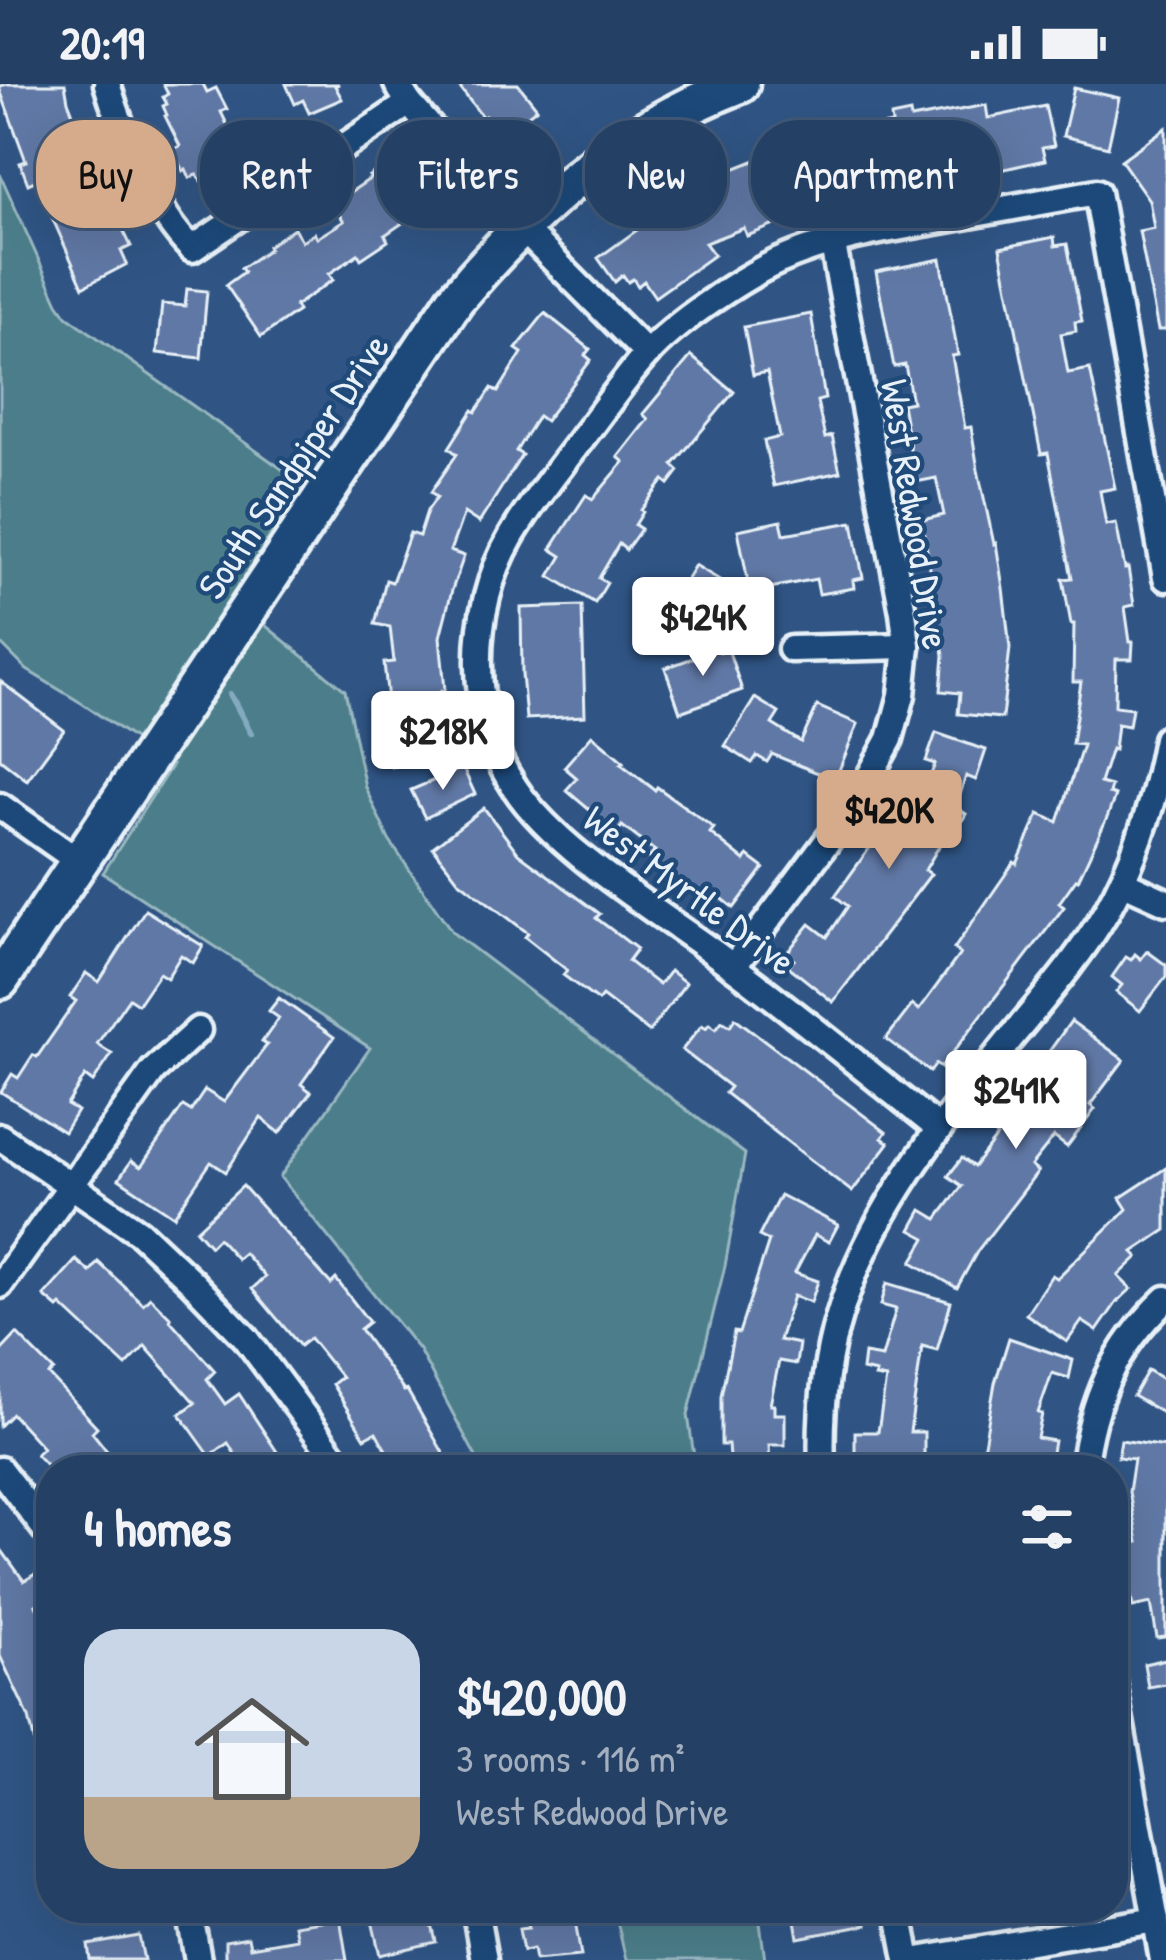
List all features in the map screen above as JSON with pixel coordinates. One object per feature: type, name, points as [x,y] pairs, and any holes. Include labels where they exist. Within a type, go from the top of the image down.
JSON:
[{"type":"street","points":[[107,84],[157,202],[180,238],[193,249],[403,94],[426,120]]},
{"type":"street","name":"South Sandpiper Drive","points":[[561,189],[682,109],[740,84]]},
{"type":"street","name":"West Myrtle Drive","points":[[938,1128],[733,967],[584,858],[514,788],[496,752],[478,668],[490,587],[508,541],[647,353],[684,321],[754,275],[832,240],[1096,192],[1166,578]]},
{"type":"street","name":"South Sandpiper Drive","points":[[0,980],[455,300],[519,228]]},
{"type":"street","points":[[521,228],[647,353]]},
{"type":"street","name":"West Redwood Drive","points":[[733,967],[854,807],[890,739],[902,695],[907,646],[903,612],[832,240]]},
{"type":"street","points":[[791,649],[907,646]]},
{"type":"street","points":[[822,1455],[825,1378],[839,1314],[867,1248],[938,1128],[1082,950],[1122,882],[1159,777],[1166,740]]},
{"type":"street","points":[[0,806],[78,861]]},
{"type":"street","points":[[1122,882],[1166,902]]},
{"type":"street","points":[[0,1285],[153,1071],[197,1030]]},
{"type":"street","points":[[0,1137],[139,1232],[191,1281],[246,1338],[333,1455]]},
{"type":"street","points":[[1085,1455],[1103,1384],[1120,1353],[1166,1299]]},
{"type":"street","points":[[0,1470],[36,1517]]},
{"type":"street","points":[[1128,1765],[1163,1960]]},
{"type":"street","points":[[918,1960],[1156,1920]]},
{"type":"street","points":[[197,1923],[198,1960]]},
{"type":"street","points":[[478,1923],[484,1960]]},
{"type":"street","points":[[901,1923],[908,1960]]},
{"type":"green space","points":[[0,174],[67,316],[303,484],[255,560],[266,626],[345,690],[365,787],[389,840],[453,933],[745,1154],[725,1266],[688,1415],[694,1455],[475,1455],[419,1350],[280,1177],[370,1048],[103,873],[172,765],[27,670],[0,643]]},
{"type":"green space","points":[[617,1923],[760,1923],[765,1960],[626,1960]]},
{"type":"building","points":[[65,84],[75,120],[36,120],[36,181],[28,184],[20,163],[26,161],[0,86]]},
{"type":"building","points":[[163,84],[203,84],[207,92],[216,88],[227,109],[221,112],[225,120],[200,120],[200,179],[197,174],[190,178],[176,158],[180,146],[176,120],[167,120],[163,106],[168,94]]},
{"type":"building","points":[[286,84],[339,84],[335,86],[342,99],[309,113],[303,100],[295,104]]},
{"type":"building","points":[[457,84],[518,84],[537,108],[522,120],[483,118]]},
{"type":"building","points":[[1074,88],[1119,98],[1108,147],[1063,136]]},
{"type":"building","points":[[986,105],[988,118],[1045,106],[1054,146],[1042,148],[1045,160],[1000,170],[1000,120],[891,120],[891,117],[910,113],[911,119]]},
{"type":"building","points":[[1166,128],[1166,330],[1158,330],[1139,231],[1154,228],[1149,200],[1121,160]]},
{"type":"building","points":[[751,162],[751,228],[767,228],[747,236],[744,228],[705,243],[714,255],[655,297],[644,281],[638,286],[623,275],[615,282],[598,258],[640,228],[727,228],[727,171]]},
{"type":"building","points":[[377,171],[377,228],[395,228],[385,235],[388,241],[329,274],[333,280],[261,337],[226,285],[294,228],[302,241],[333,228],[353,228],[353,190]]},
{"type":"building","points":[[57,228],[122,228],[131,246],[121,251],[127,264],[83,287]]},
{"type":"building","points":[[1054,237],[1055,246],[1067,244],[1082,321],[1075,322],[1076,331],[1061,334],[1068,373],[1090,369],[1115,488],[1100,491],[1106,525],[1116,523],[1134,605],[1125,607],[1132,659],[1116,659],[1115,706],[1132,708],[1129,726],[1117,724],[1114,750],[1100,783],[1111,786],[1109,794],[1115,796],[1078,880],[1059,903],[1064,907],[941,1068],[936,1064],[930,1072],[886,1039],[912,1005],[919,1010],[960,954],[954,949],[1014,862],[1017,864],[1039,814],[1058,822],[1083,745],[1072,744],[1081,682],[1073,682],[1074,624],[1063,579],[1072,578],[1048,453],[1041,454],[1000,248]]},
{"type":"building","points":[[941,259],[965,428],[971,427],[1003,588],[1010,648],[1002,718],[958,714],[960,693],[941,691],[944,655],[922,520],[944,515],[936,478],[916,482],[902,404],[912,402],[905,365],[894,367],[876,272]]},
{"type":"building","points":[[187,289],[207,291],[201,358],[157,353],[162,304],[185,306]]},
{"type":"building","points":[[545,313],[590,349],[585,355],[591,360],[545,421],[538,416],[516,451],[522,455],[479,523],[464,513],[450,551],[464,556],[440,637],[445,690],[441,691],[450,729],[442,731],[447,754],[392,767],[381,721],[390,719],[384,663],[394,662],[390,627],[375,624],[386,580],[392,582],[410,533],[419,536],[437,497],[431,492],[457,454],[449,448],[492,388],[498,392],[522,353],[516,349]]},
{"type":"building","points":[[811,314],[825,399],[817,401],[825,438],[832,436],[840,472],[774,486],[764,441],[780,437],[767,372],[753,375],[744,327]]},
{"type":"building","points":[[691,356],[734,392],[673,465],[679,471],[669,484],[664,480],[641,510],[635,525],[641,529],[626,550],[619,544],[599,578],[607,583],[595,603],[550,576],[562,556],[551,549],[586,495],[593,499],[624,462],[618,457],[648,419],[643,414]]},
{"type":"building","points":[[781,521],[784,534],[853,522],[863,578],[853,580],[854,588],[819,594],[816,579],[750,592],[738,530]]},
{"type":"building","points":[[695,565],[749,598],[738,617],[709,599],[715,616],[709,626],[672,603]]},
{"type":"building","points":[[582,606],[585,716],[526,719],[521,608]]},
{"type":"building","points":[[728,649],[742,690],[680,712],[665,668]]},
{"type":"building","points":[[0,681],[64,730],[27,780],[0,759]]},
{"type":"building","points":[[755,698],[779,713],[772,724],[801,742],[817,706],[858,724],[835,780],[772,754],[767,762],[757,756],[752,763],[725,746]]},
{"type":"building","points":[[936,733],[986,750],[976,780],[966,776],[956,807],[966,814],[957,830],[951,826],[925,870],[931,874],[833,1002],[788,966],[794,960],[786,954],[810,924],[827,937],[848,906],[835,896],[900,801],[912,808],[928,782],[935,764],[926,761]]},
{"type":"building","points":[[592,735],[655,790],[657,787],[714,828],[710,833],[745,861],[748,856],[764,868],[734,908],[715,893],[706,905],[649,858],[655,851],[622,826],[617,833],[566,790],[577,778],[564,767]]},
{"type":"building","points":[[463,768],[475,794],[425,818],[411,790]]},
{"type":"building","points":[[484,808],[518,853],[600,914],[596,918],[637,949],[628,961],[659,985],[670,971],[686,983],[649,1032],[602,996],[598,1001],[563,975],[567,970],[525,937],[528,933],[458,880],[433,847]]},
{"type":"building","points":[[145,910],[203,946],[193,963],[181,955],[167,978],[159,973],[138,1004],[129,998],[97,1044],[112,1054],[93,1082],[85,1076],[67,1105],[77,1111],[64,1132],[1,1092],[12,1074],[18,1078],[33,1055],[37,1057],[76,1001],[70,997],[86,973],[99,982]]},
{"type":"building","points":[[1147,951],[1166,965],[1166,977],[1140,1011],[1116,992],[1122,985],[1112,977],[1126,957],[1131,960],[1135,954],[1141,959]]},
{"type":"building","points":[[279,998],[334,1037],[301,1084],[311,1092],[280,1133],[261,1118],[226,1172],[211,1162],[174,1216],[119,1179],[131,1161],[141,1167],[183,1106],[191,1111],[205,1090],[224,1102],[267,1045],[262,1042],[279,1018],[269,1011]]},
{"type":"building","points":[[735,1018],[886,1132],[882,1138],[889,1143],[852,1192],[725,1093],[730,1087],[682,1050],[702,1025],[716,1029],[722,1021],[730,1026]]},
{"type":"building","points":[[1071,1021],[1124,1060],[1090,1105],[1095,1109],[1067,1147],[1054,1137],[1031,1166],[1038,1172],[978,1250],[957,1288],[912,1262],[926,1238],[911,1230],[922,1210],[937,1219],[962,1186],[948,1176],[962,1158],[974,1167],[997,1137],[991,1132]]},
{"type":"building","points":[[1166,1168],[1166,1230],[1133,1252],[1138,1257],[1118,1276],[1131,1289],[1097,1331],[1082,1321],[1067,1342],[1026,1314],[1052,1275],[1057,1278],[1127,1209],[1120,1198]]},
{"type":"building","points":[[243,1186],[331,1284],[336,1279],[369,1322],[360,1329],[407,1390],[444,1455],[389,1455],[376,1432],[365,1438],[332,1384],[341,1377],[310,1338],[300,1346],[252,1289],[265,1277],[244,1253],[237,1259],[218,1238],[210,1246],[196,1230]]},
{"type":"building","points":[[780,1195],[838,1225],[829,1242],[815,1235],[795,1273],[818,1281],[811,1302],[793,1296],[779,1340],[799,1344],[796,1364],[779,1361],[770,1405],[774,1405],[774,1414],[785,1414],[785,1445],[769,1445],[769,1455],[729,1455],[728,1445],[721,1445],[721,1396],[734,1332],[739,1333],[769,1241],[759,1236]]},
{"type":"building","points":[[76,1260],[90,1272],[98,1262],[143,1304],[150,1297],[215,1371],[207,1379],[225,1404],[239,1394],[279,1455],[236,1455],[228,1443],[209,1455],[180,1414],[195,1403],[145,1346],[126,1366],[61,1305],[58,1308],[44,1296]]},
{"type":"building","points":[[887,1283],[951,1302],[937,1350],[922,1346],[910,1432],[924,1432],[924,1455],[855,1454],[855,1432],[878,1432],[886,1379],[862,1370],[864,1354],[882,1357],[896,1309],[881,1305]]},
{"type":"building","points":[[17,1334],[54,1371],[49,1375],[97,1427],[92,1432],[110,1455],[37,1455],[43,1448],[12,1414],[0,1426],[0,1352]]},
{"type":"building","points":[[1009,1338],[1073,1360],[1069,1378],[1052,1373],[1038,1413],[1042,1414],[1037,1438],[1054,1441],[1052,1455],[983,1450]]},
{"type":"building","points":[[1148,1370],[1166,1381],[1166,1415],[1133,1396]]},
{"type":"building","points":[[1121,1440],[1166,1447],[1166,1637],[1157,1638],[1151,1603],[1133,1607],[1128,1544],[1138,1542],[1129,1492],[1134,1459],[1118,1455]]},
{"type":"building","points":[[0,1548],[24,1581],[36,1576],[36,1748],[29,1718],[0,1656]]},
{"type":"building","points":[[1166,1659],[1166,1684],[1148,1687],[1144,1664]]},
{"type":"building","points":[[341,1923],[347,1960],[225,1960],[225,1941],[248,1937],[250,1947],[297,1939],[294,1925]]},
{"type":"building","points":[[373,1923],[432,1923],[436,1942],[380,1955]]},
{"type":"building","points":[[528,1923],[576,1923],[581,1956],[535,1960],[533,1949],[523,1951],[519,1929],[529,1928]]},
{"type":"building","points":[[796,1923],[867,1923],[867,1925],[798,1938]]},
{"type":"building","points":[[139,1936],[144,1960],[90,1960],[88,1945]]},
{"type":"waterway","points":[[230,694],[251,733]]}]
